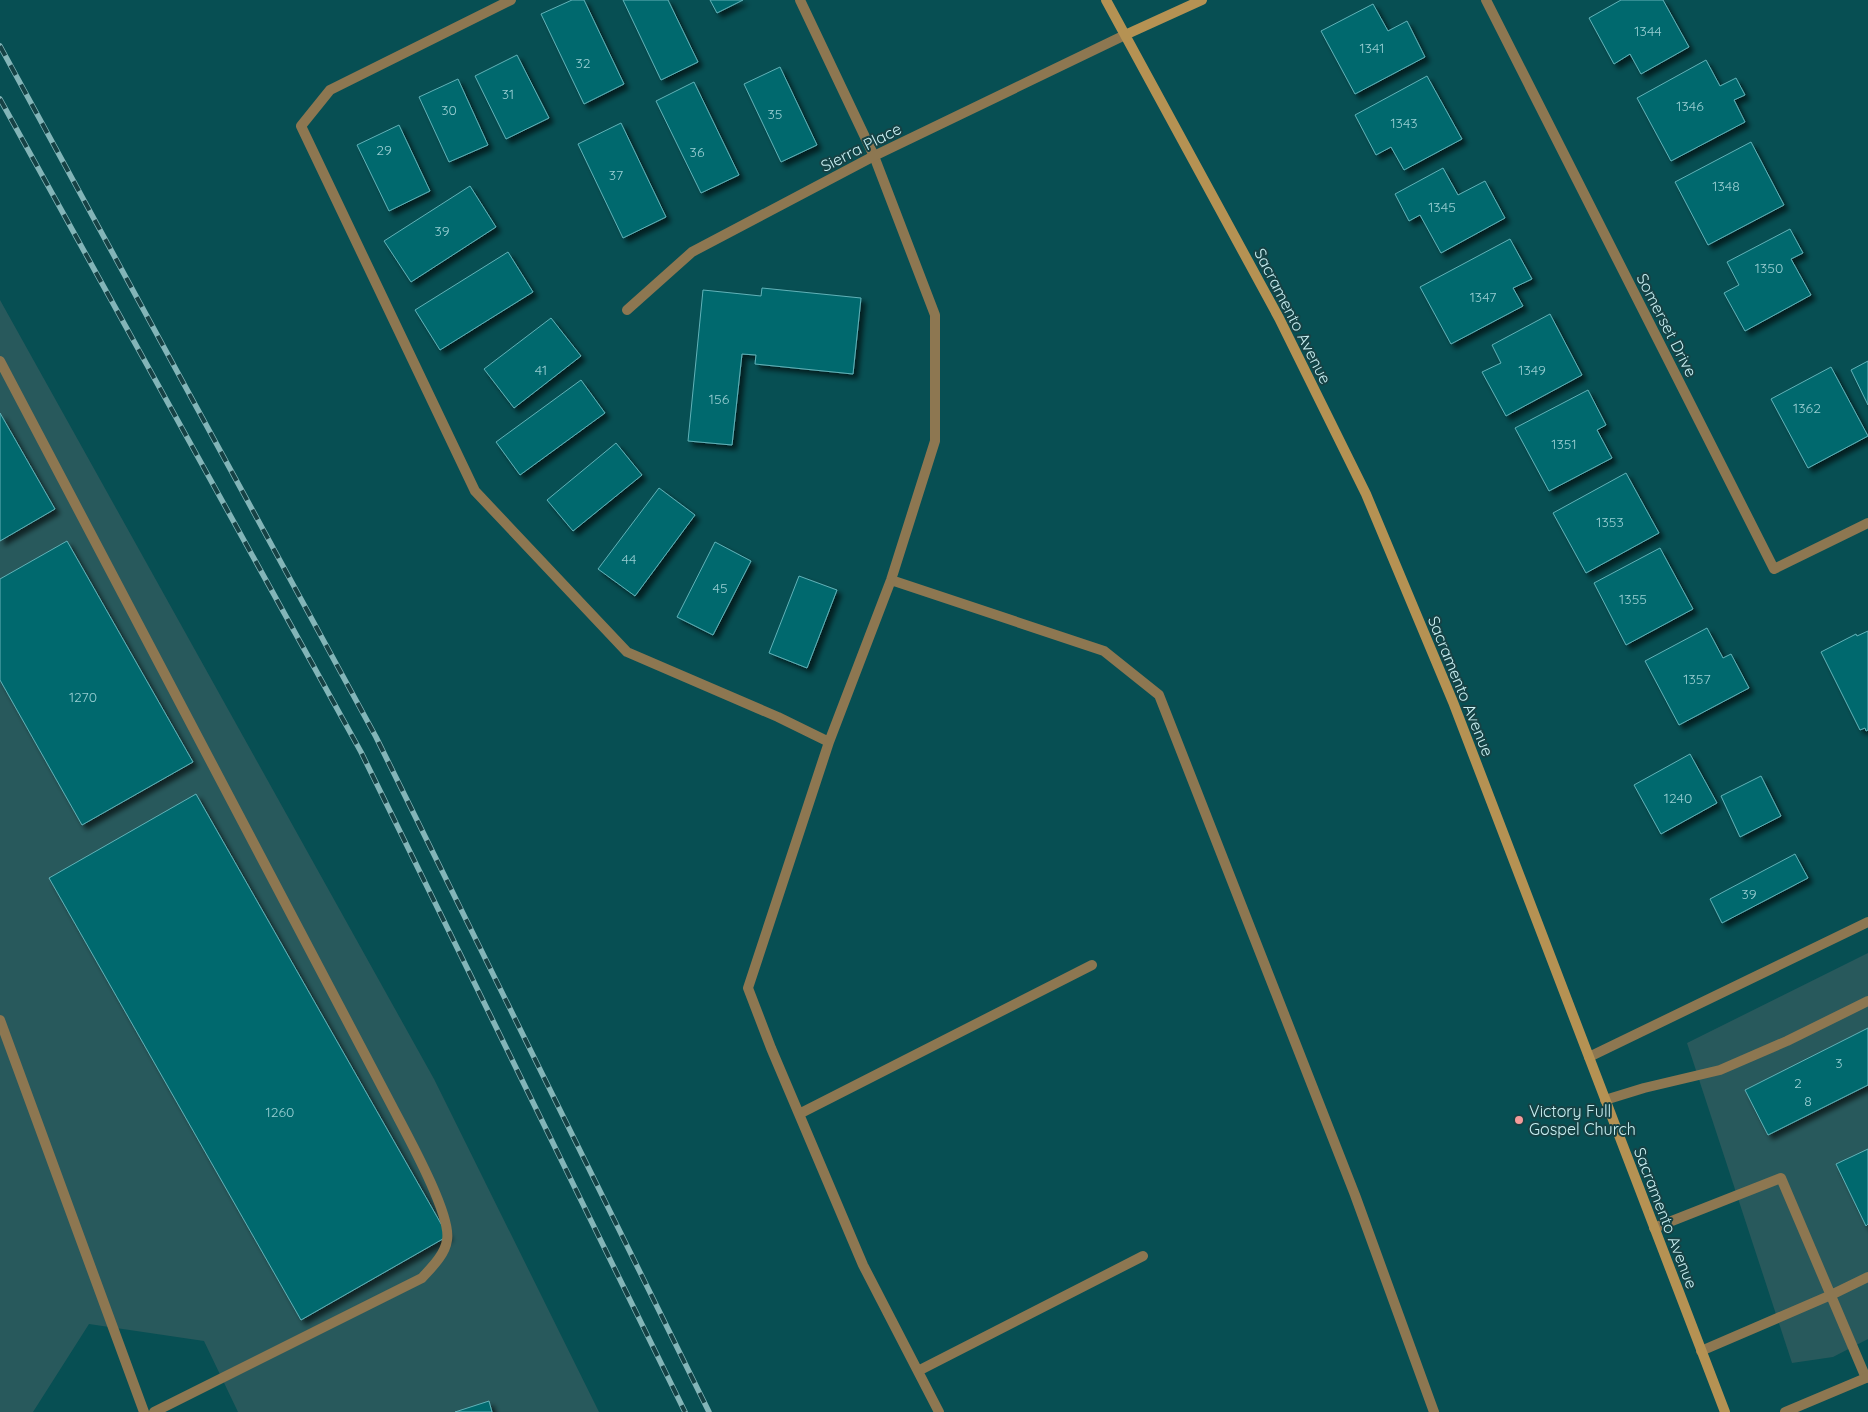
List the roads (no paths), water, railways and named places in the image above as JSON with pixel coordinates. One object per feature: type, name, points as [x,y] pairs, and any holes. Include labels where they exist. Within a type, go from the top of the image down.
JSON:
[{"type":"main road","name":"Sacramento Avenue","points":[[1106,0],[1279,318],[1366,494],[1453,702],[1725,1412]]},
{"type":"main road","points":[[1125,36],[1202,0]]},
{"type":"street","points":[[511,0],[330,90],[301,126],[475,491],[627,652],[778,717],[829,742]]},
{"type":"street","points":[[800,0],[874,156],[935,315],[935,441],[891,580],[829,742],[748,988],[771,1048],[863,1265],[939,1412]]},
{"type":"street","name":"Somerset Drive","points":[[1486,0],[1774,570],[1868,523]]},
{"type":"street","name":"Sierra Place","points":[[627,310],[692,252],[874,156],[1125,36]]},
{"type":"street","points":[[0,361],[392,1106],[440,1204],[447,1224],[447,1241],[434,1266],[422,1278],[154,1412]]},
{"type":"street","points":[[891,580],[1104,651],[1160,695],[1355,1195],[1434,1412]]},
{"type":"street","points":[[1589,1057],[1868,922]]},
{"type":"street","points":[[799,1114],[1092,965]]},
{"type":"street","points":[[1605,1100],[1644,1088],[1720,1070],[1787,1041],[1868,1001]]},
{"type":"street","points":[[0,1020],[144,1412]]},
{"type":"street","points":[[1654,1228],[1781,1178],[1867,1377],[1785,1412]]},
{"type":"street","points":[[918,1371],[1143,1256]]},
{"type":"street","points":[[1701,1351],[1868,1277]]},
{"type":"railway","points":[[0,46],[376,737],[709,1412]]},
{"type":"railway","points":[[0,99],[361,752],[685,1412]]},
{"type":"place","name":"Victory Full Gospel Church","points":[[1519,1120]]}]
